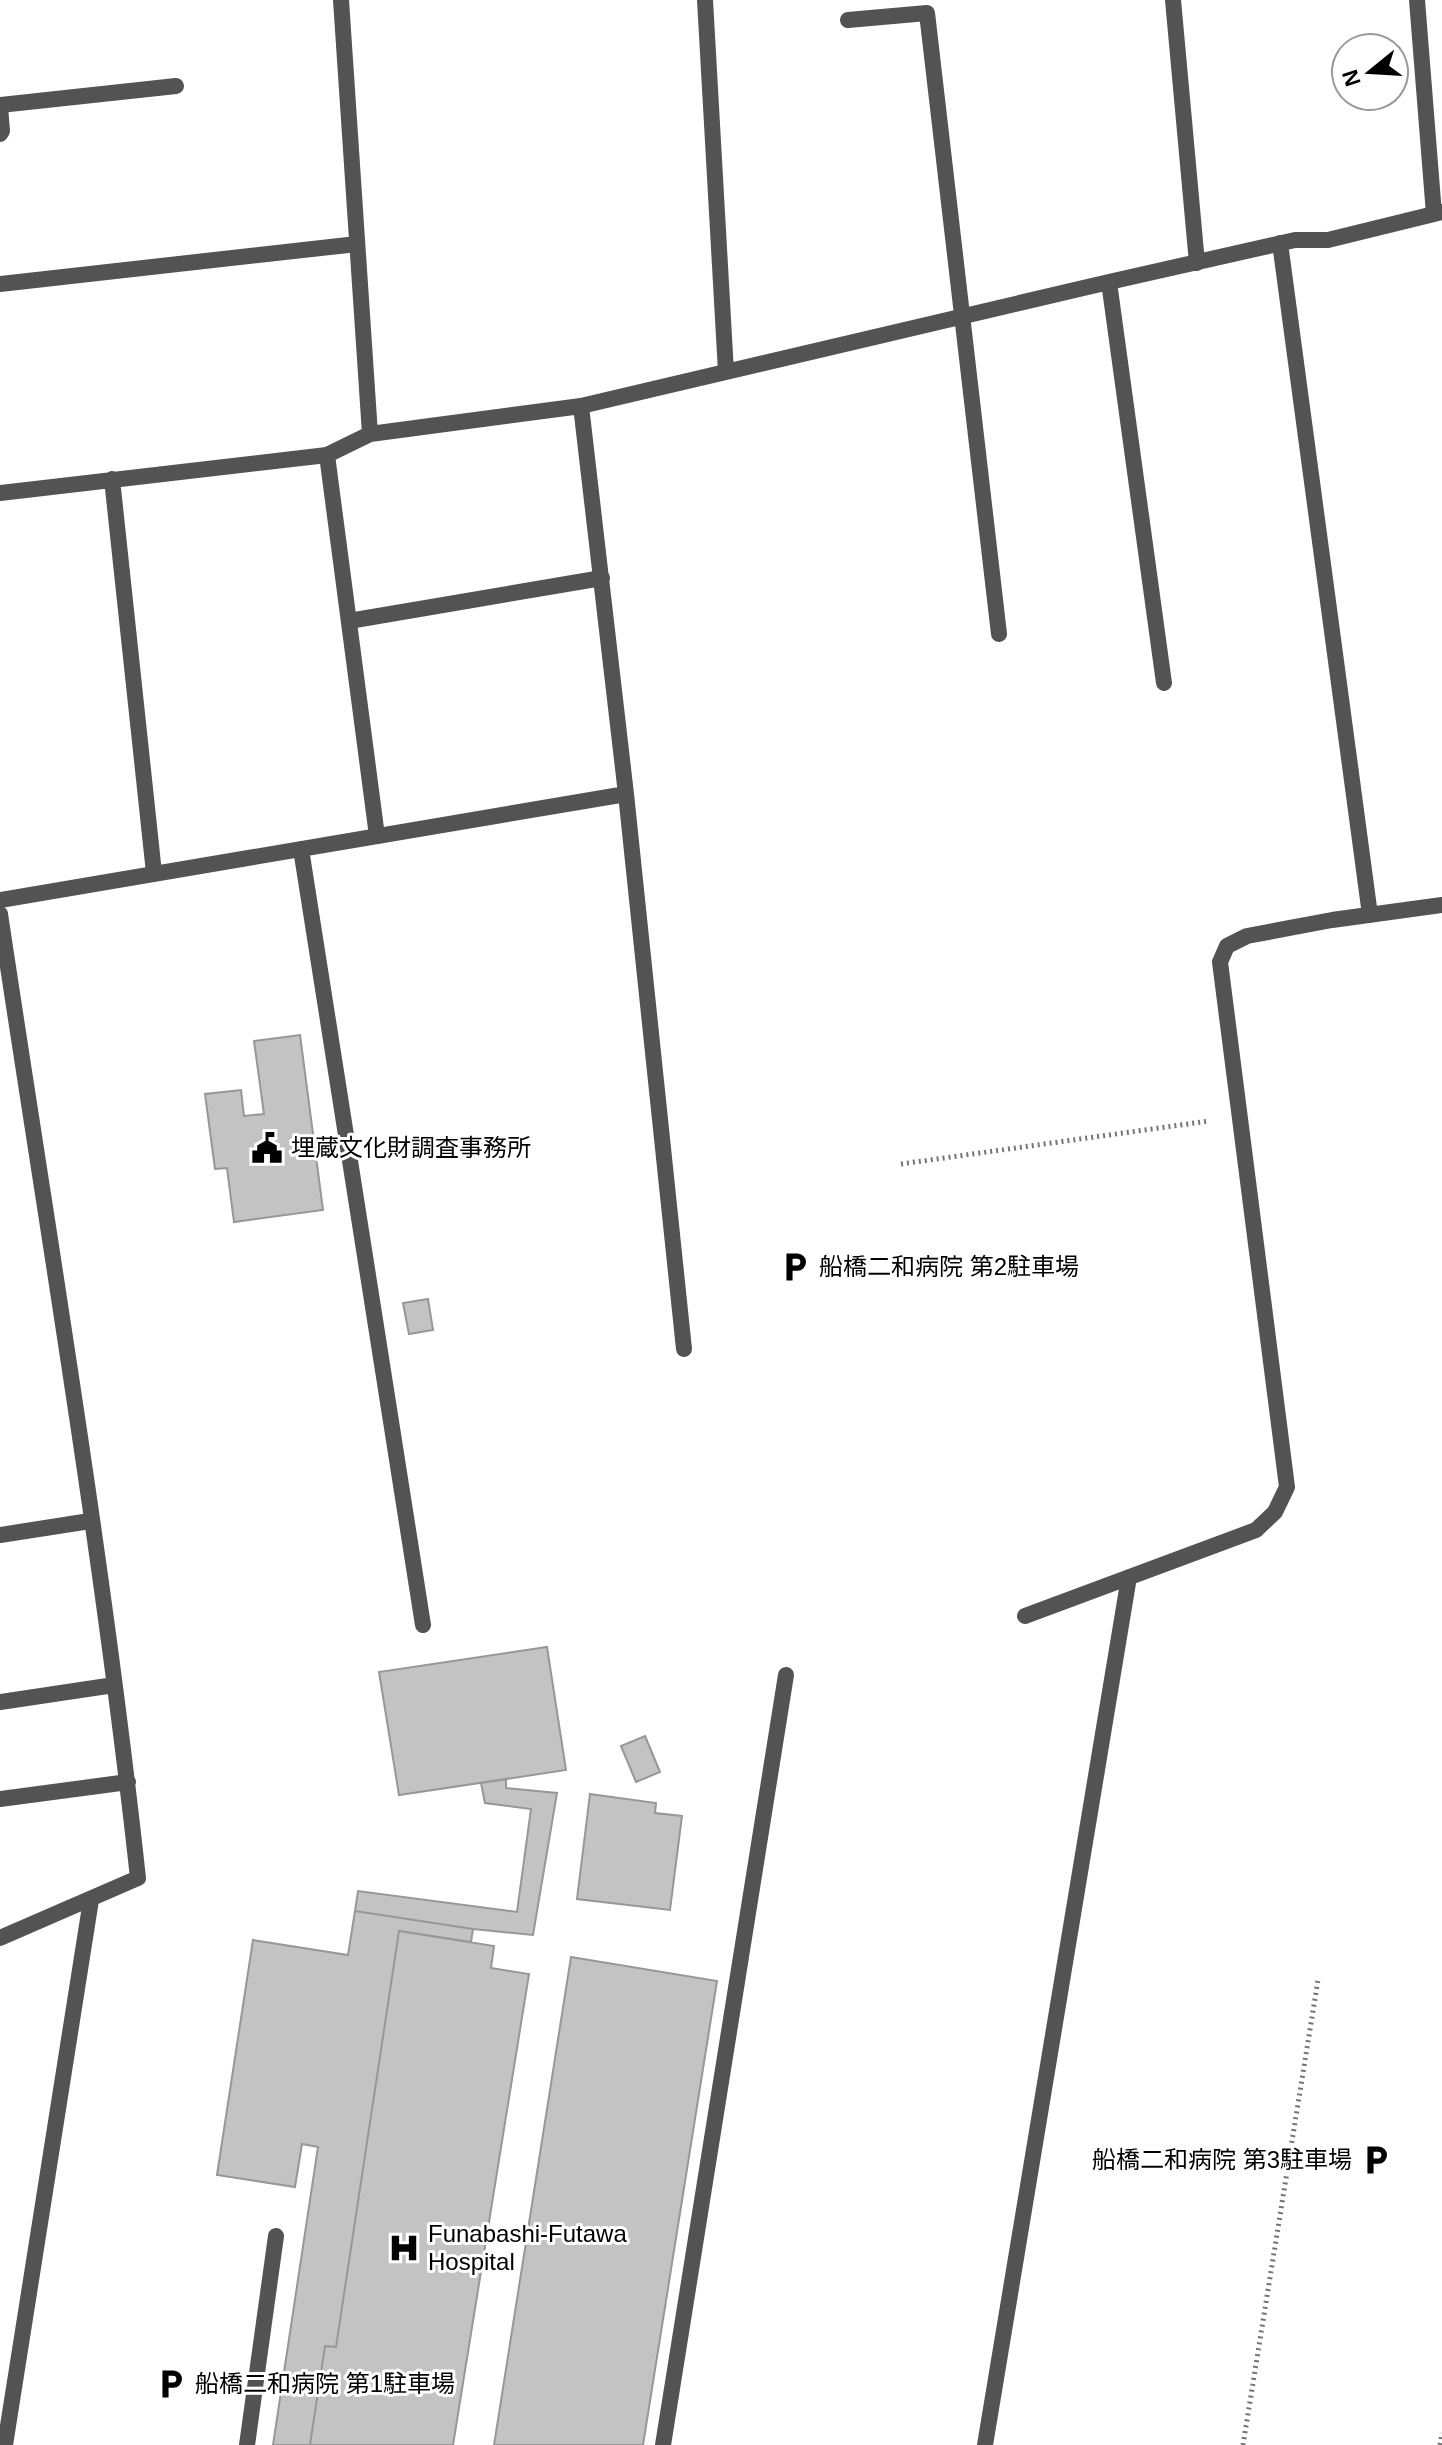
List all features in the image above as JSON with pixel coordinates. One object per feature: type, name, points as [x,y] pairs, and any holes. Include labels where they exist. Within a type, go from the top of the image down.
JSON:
[{"type":"street","points":[[341,0],[370,434]]},
{"type":"street","points":[[705,0],[726,372]]},
{"type":"street","points":[[1173,0],[1197,263]]},
{"type":"street","points":[[0,493],[327,455],[370,434],[581,406],[1280,243],[1328,240],[1438,213],[1417,0]]},
{"type":"street","points":[[848,20],[927,13],[999,634]]},
{"type":"street","points":[[0,134],[0,106],[176,86]]},
{"type":"street","points":[[1280,243],[1370,915]]},
{"type":"street","points":[[0,284],[357,244]]},
{"type":"street","points":[[1109,282],[1164,683]]},
{"type":"street","points":[[581,406],[626,794],[684,1349]]},
{"type":"street","points":[[327,455],[377,836]]},
{"type":"street","points":[[112,479],[154,873]]},
{"type":"street","points":[[349,621],[602,578]]},
{"type":"street","points":[[0,900],[626,794]]},
{"type":"street","points":[[301,849],[423,1625]]},
{"type":"street","points":[[1025,1616],[1256,1530],[1275,1512],[1287,1487],[1220,962],[1227,946],[1247,936],[1442,905]]},
{"type":"street","points":[[0,914],[128,1782],[138,1878],[0,1938]]},
{"type":"street","points":[[0,1535],[90,1521]]},
{"type":"street","points":[[985,2445],[1129,1577]]},
{"type":"street","points":[[663,2445],[786,1675]]},
{"type":"street","points":[[0,1702],[114,1685]]},
{"type":"street","points":[[0,1799],[128,1782]]},
{"type":"street","points":[[5,2445],[91,1900]]},
{"type":"street","points":[[247,2445],[276,2236]]},
{"type":"path","points":[[901,1164],[1241,1116]]},
{"type":"path","points":[[1243,2445],[1318,1980]]},
{"type":"path","points":[[1440,2445],[1442,2433]]},
{"type":"building","points":[[300,1035],[323,1210],[234,1222],[227,1168],[215,1169],[205,1094],[241,1090],[244,1116],[264,1114],[254,1041]]},
{"type":"building","points":[[428,1299],[433,1330],[409,1334],[403,1303]]},
{"type":"building","points":[[547,1647],[566,1770],[399,1795],[379,1672]]},
{"type":"building","points":[[645,1736],[660,1772],[636,1782],[621,1746]]},
{"type":"building","points":[[506,1779],[506,1788],[557,1793],[533,1935],[355,1911],[358,1891],[517,1912],[531,1809],[485,1803],[481,1783]]},
{"type":"building","points":[[590,1794],[656,1803],[655,1813],[682,1816],[670,1910],[577,1899]]},
{"type":"building","points":[[355,1911],[473,1929],[471,1942],[399,1931],[336,2347],[325,2346],[310,2445],[273,2445],[318,2147],[302,2144],[295,2187],[217,2175],[253,1940],[348,1955]]},
{"type":"building","points":[[399,1931],[494,1946],[491,1968],[529,1974],[453,2445],[310,2445],[325,2346],[336,2347]]},
{"type":"building","points":[[571,1957],[717,1981],[643,2445],[494,2445]]},
{"type":"place","name":"埋蔵文化財調査事務所","points":[[267,1148]]},
{"type":"place","name":"船橋二和病院 第2駐車場","points":[[795,1267]]},
{"type":"place","name":"船橋二和病院 第3駐車場","points":[[1376,2160]]},
{"type":"place","name":"Funabashi-Futawa Hospital","points":[[404,2248]]},
{"type":"place","name":"船橋二和病院 第1駐車場","points":[[171,2384]]}]
